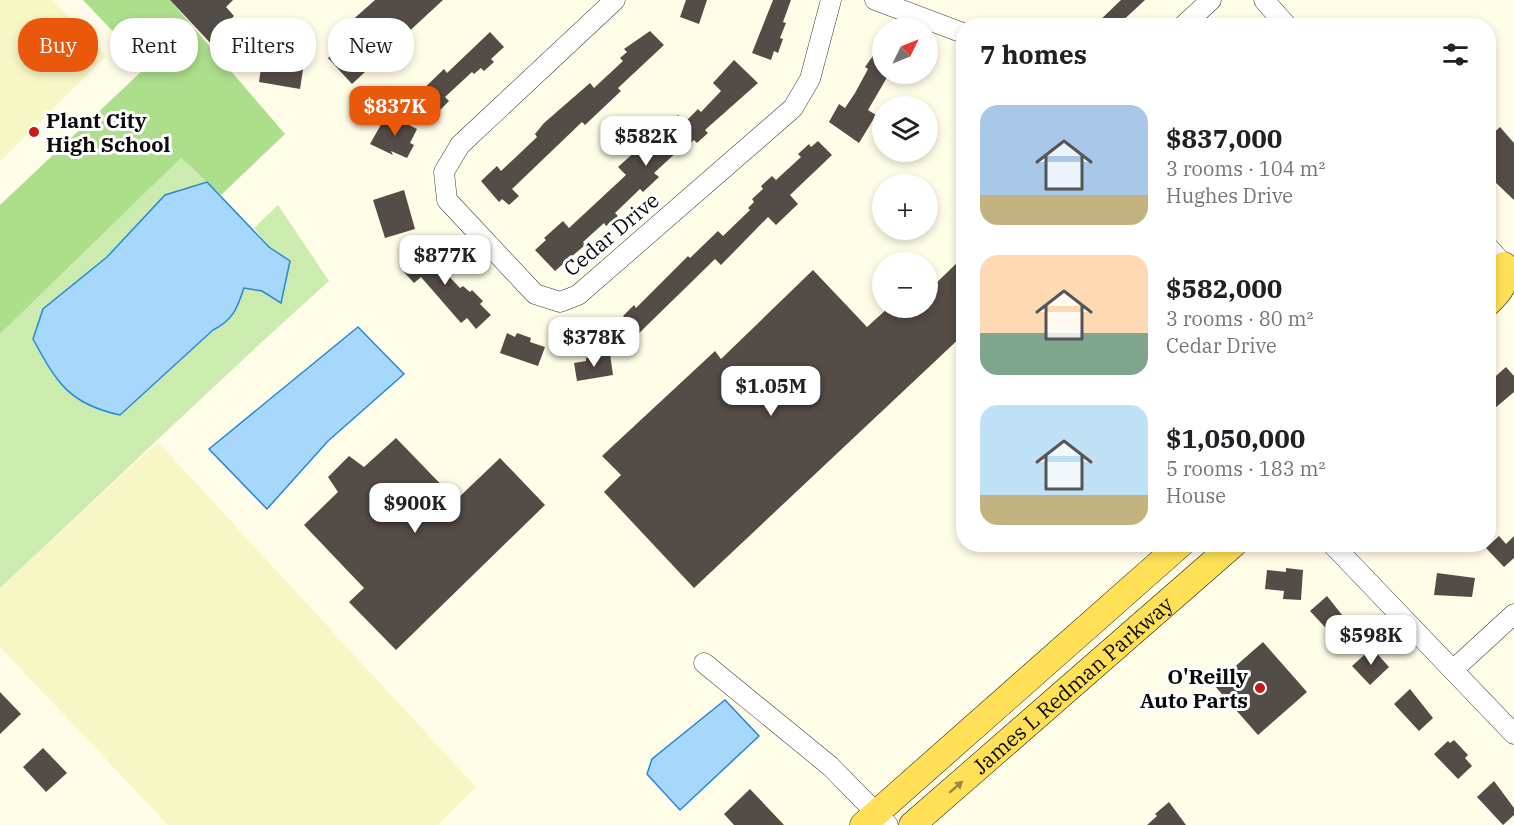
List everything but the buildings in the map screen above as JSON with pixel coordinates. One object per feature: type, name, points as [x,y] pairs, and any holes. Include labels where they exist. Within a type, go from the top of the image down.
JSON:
[{"type":"main road","points":[[1496,296],[1506,279],[1498,262]]},
{"type":"main road","points":[[1496,311],[1514,295]]},
{"type":"main road","name":"James L Redman Parkway","points":[[876,821],[1059,651],[1174,552]]},
{"type":"main road","points":[[1090,670],[1104,631],[1149,593],[1177,552]]},
{"type":"main road","points":[[1163,606],[1194,561],[1203,552]]},
{"type":"main road","name":"James L Redman Parkway","points":[[912,825],[1225,552]]},
{"type":"main road","points":[[903,825],[908,811],[926,787],[1047,680],[1059,651]]},
{"type":"street","name":"Cedar Drive","points":[[615,0],[460,145],[444,172],[447,200],[535,294],[560,302],[578,295],[793,108],[810,79],[831,0]]},
{"type":"street","points":[[875,0],[956,30]]},
{"type":"street","points":[[1192,18],[1211,0]]},
{"type":"street","points":[[1264,0],[1280,18]]},
{"type":"street","points":[[1340,552],[1514,734]]},
{"type":"street","points":[[1453,670],[1514,614]]},
{"type":"street","points":[[704,663],[830,766],[876,821]]},
{"type":"green space","points":[[0,0],[53,0],[70,18],[18,18],[18,72],[90,72],[0,162]]},
{"type":"green space","points":[[83,0],[170,0],[185,18],[110,18],[110,28]]},
{"type":"green space","points":[[198,33],[210,47],[210,72],[232,72],[285,134],[221,195],[181,158],[0,334],[0,205],[141,72],[198,72]]},
{"type":"green space","points":[[98,48],[106,56],[98,64]]},
{"type":"green space","points":[[181,158],[207,182],[165,195],[107,257],[43,309],[121,415],[213,330],[230,318],[237,308],[243,288],[262,291],[281,302],[290,261],[269,247],[254,228],[278,205],[329,281],[0,588],[0,334]]},
{"type":"green space","points":[[158,442],[476,787],[438,825],[168,825],[0,647],[0,588]]},
{"type":"water","points":[[207,182],[269,247],[290,261],[281,303],[262,291],[244,288],[230,318],[213,330],[120,415],[88,405],[66,389],[33,339],[43,309],[107,257],[165,195]]},
{"type":"water","points":[[358,327],[404,374],[328,441],[267,509],[209,449]]},
{"type":"water","points":[[725,700],[759,736],[680,810],[647,774],[652,759]]},
{"type":"place","name":"Plant City High School","points":[[34,132]]},
{"type":"place","name":"O'Reilly Auto Parts","points":[[1260,688]]}]
